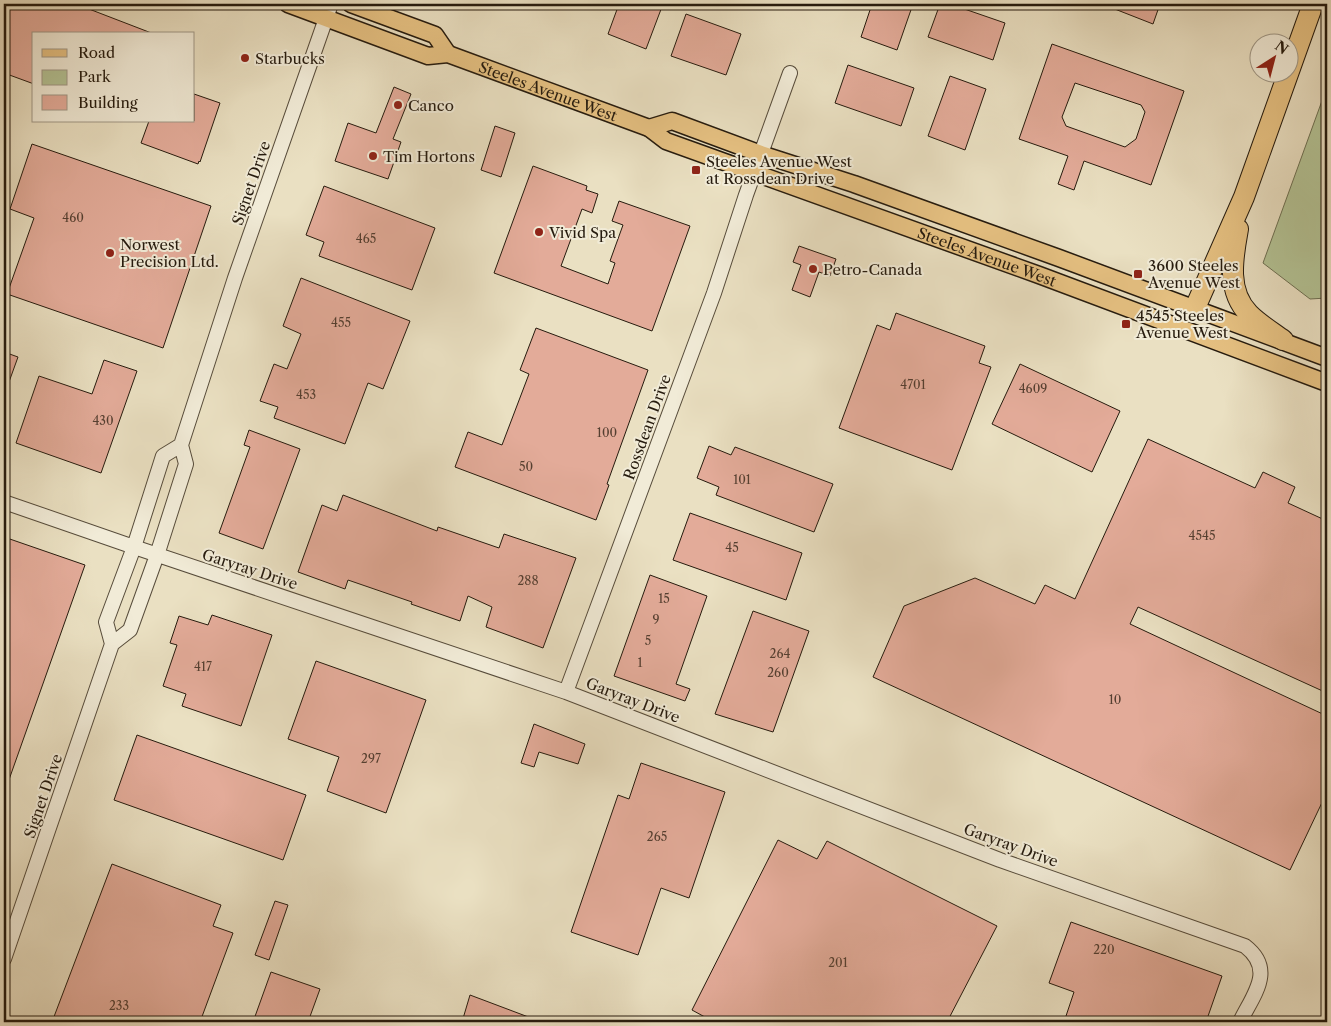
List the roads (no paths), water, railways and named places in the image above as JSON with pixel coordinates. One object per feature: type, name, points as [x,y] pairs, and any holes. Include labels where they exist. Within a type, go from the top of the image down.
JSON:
[{"type":"highway","points":[[1194,308],[1244,198],[1313,4]]},
{"type":"highway","points":[[1244,198],[1232,271],[1238,299],[1248,314],[1283,340]]},
{"type":"main road","name":"Steeles Avenue West","points":[[288,4],[328,11],[428,56],[448,54],[649,128],[666,141],[1039,275],[1327,383]]},
{"type":"main road","points":[[351,4],[436,35],[448,54]]},
{"type":"main road","name":"Steeles Avenue West","points":[[649,128],[672,121],[761,154],[891,198],[1283,340],[1327,358]]},
{"type":"main road","points":[[1184,329],[1194,308]]},
{"type":"street","name":"Signet Drive","points":[[4,959],[112,644],[130,630],[157,555],[186,464],[181,445],[235,278],[328,11]]},
{"type":"street","name":"Rossdean Drive","points":[[566,692],[711,301],[790,73]]},
{"type":"street","points":[[112,644],[106,622],[134,547],[163,456],[181,445]]},
{"type":"street","name":"Garyray Drive","points":[[4,502],[566,692],[1000,860],[1245,946],[1253,952],[1260,962],[1262,976],[1240,1022]]},
{"type":"place","name":"Starbucks","points":[[245,58]]},
{"type":"place","name":"Canco","points":[[398,105]]},
{"type":"place","name":"Tim Hortons","points":[[373,156]]},
{"type":"place","name":"Steeles Avenue West at Rossdean Drive","points":[[696,170]]},
{"type":"place","name":"Vivid Spa","points":[[539,232]]},
{"type":"place","name":"Norwest Precision Ltd.","points":[[110,253]]},
{"type":"place","name":"Petro-Canada","points":[[813,269]]},
{"type":"place","name":"3600 Steeles Avenue West","points":[[1138,274]]},
{"type":"place","name":"4545 Steeles Avenue West","points":[[1126,324]]}]
